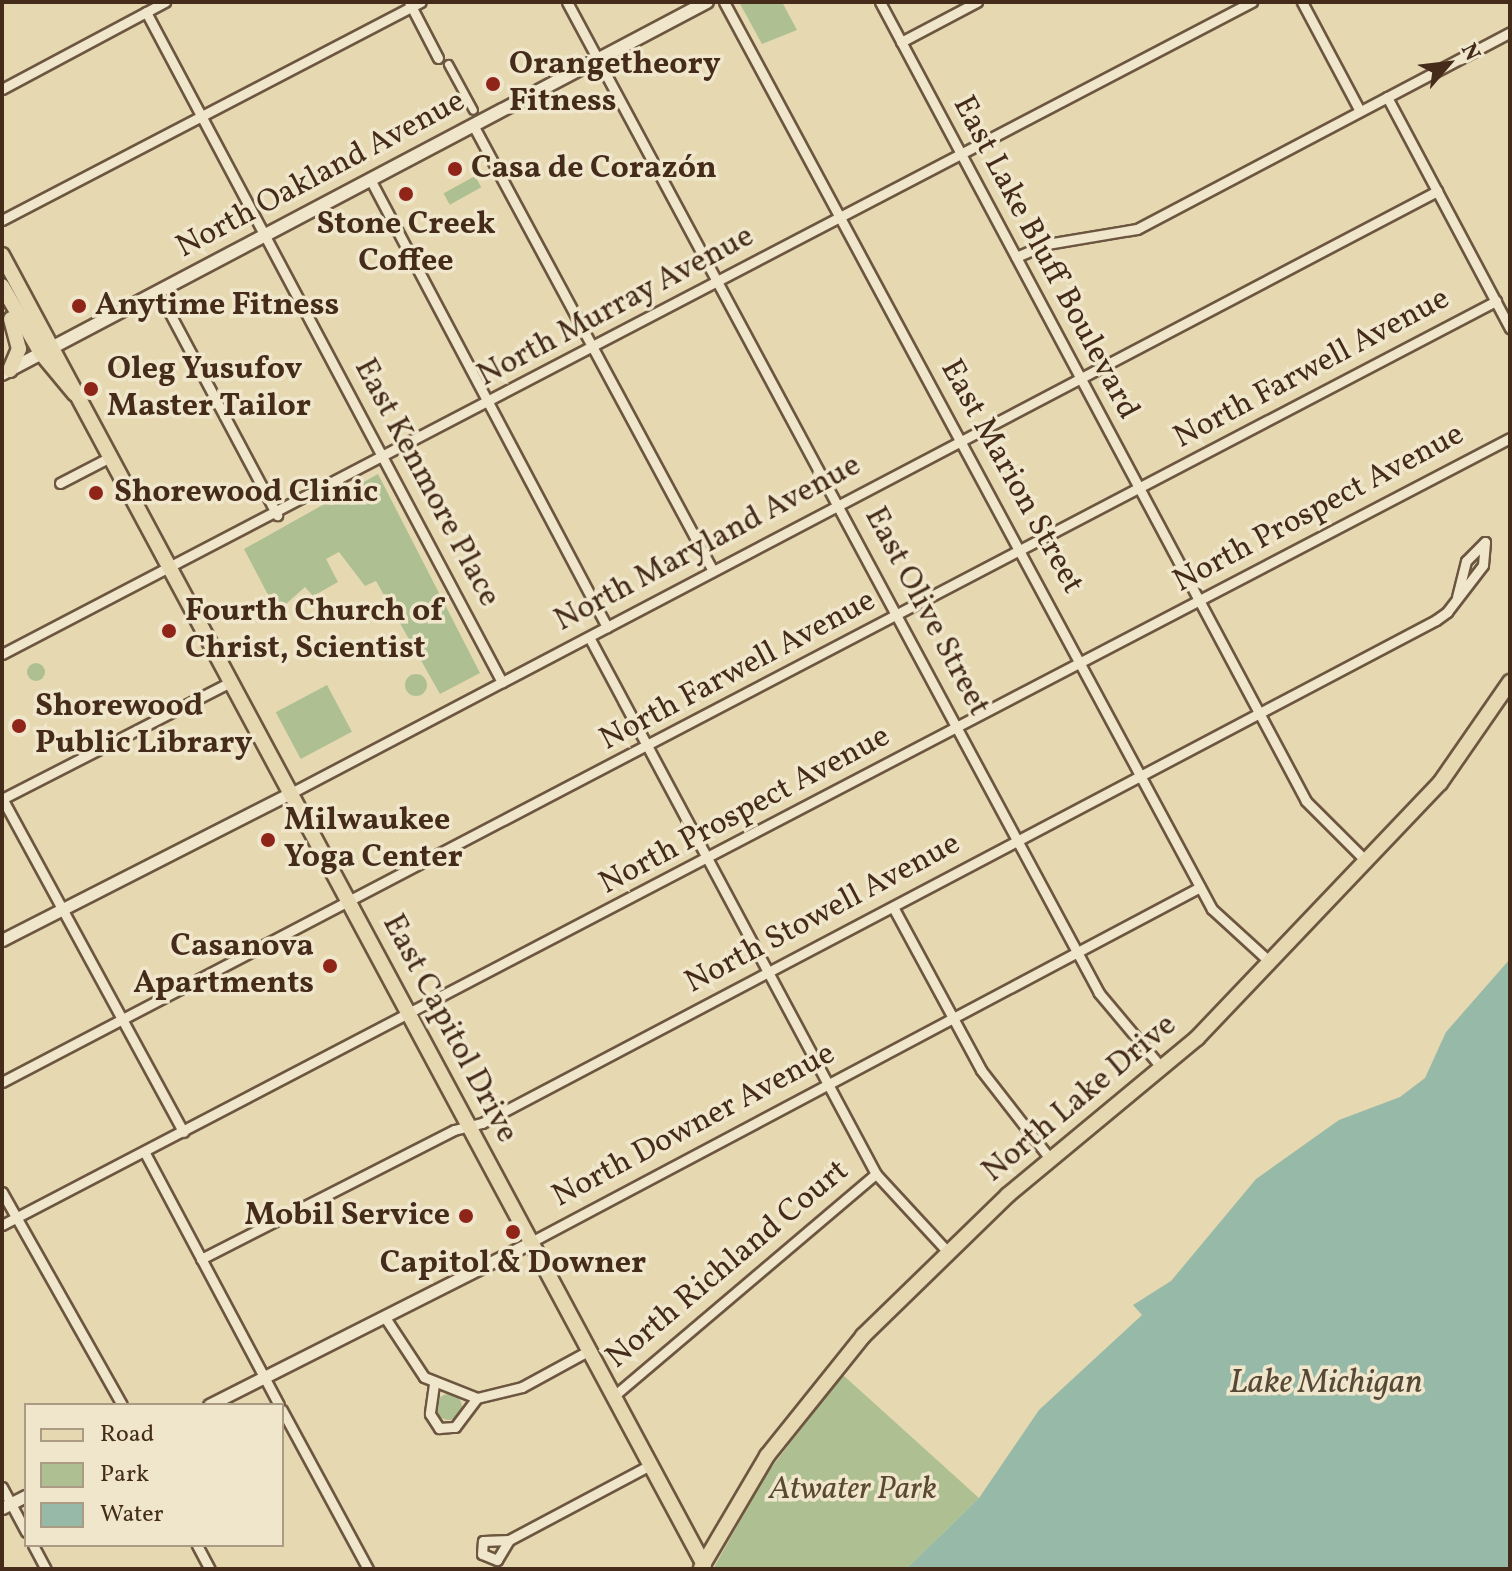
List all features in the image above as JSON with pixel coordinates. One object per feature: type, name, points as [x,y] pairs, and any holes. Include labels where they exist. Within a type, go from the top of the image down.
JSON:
[{"type":"main road","name":"North Oakland Avenue","points":[[6,372],[707,2]]},
{"type":"main road","name":"East Capitol Drive","points":[[2,255],[48,350]]},
{"type":"main road","name":"East Capitol Drive","points":[[2,286],[48,350],[110,457],[652,1464],[703,1567]]},
{"type":"main road","points":[[2,300],[19,340],[6,372]]},
{"type":"main road","name":"North Lake Drive","points":[[703,1567],[781,1437],[863,1336],[1051,1160],[1162,1068],[1270,962],[1473,743],[1510,682]]},
{"type":"street","points":[[2,89],[165,2]]},
{"type":"street","name":"East Olive Street","points":[[567,2],[1099,993],[1162,1068]]},
{"type":"street","name":"East Marion Street","points":[[724,2],[1217,917],[1270,962]]},
{"type":"street","name":"East Lake Bluff Boulevard","points":[[880,2],[1306,801],[1366,861]]},
{"type":"street","points":[[901,42],[977,2]]},
{"type":"street","name":"North Murray Avenue","points":[[2,654],[277,515],[1252,2]]},
{"type":"street","points":[[1302,2],[1360,111]]},
{"type":"street","points":[[2,220],[414,4],[438,58]]},
{"type":"street","name":"East Kenmore Place","points":[[146,12],[262,237],[502,682]]},
{"type":"street","points":[[1016,257],[1047,244],[1137,229],[1510,32]]},
{"type":"street","points":[[448,64],[473,110]]},
{"type":"street","points":[[1387,97],[1510,328]]},
{"type":"street","points":[[473,125],[713,571]]},
{"type":"street","points":[[370,179],[607,627]]},
{"type":"street","name":"North Maryland Avenue","points":[[2,940],[289,794],[1437,191]]},
{"type":"street","points":[[158,291],[277,515]]},
{"type":"street","name":"North Farwell Avenue","points":[[2,1082],[350,905],[1496,301]]},
{"type":"street","name":"North Prospect Avenue","points":[[2,1225],[410,1016],[1510,438]]},
{"type":"street","points":[[60,483],[110,457]]},
{"type":"street","name":"North Stowell Avenue","points":[[201,1259],[768,973],[1436,620],[1457,597],[1487,556],[1485,542],[1466,561],[1457,597]]},
{"type":"street","points":[[589,637],[876,1174],[949,1253]]},
{"type":"street","points":[[183,1132],[2,799],[229,683]]},
{"type":"street","name":"North Downer Avenue","points":[[213,1403],[531,1242],[1200,887]]},
{"type":"street","points":[[893,907],[981,1070],[1051,1160]]},
{"type":"street","points":[[145,1153],[279,1403]]},
{"type":"street","name":"North Richland Court","points":[[615,1395],[876,1174]]},
{"type":"street","points":[[2,1192],[20,1215],[121,1403]]},
{"type":"street","points":[[384,1316],[413,1366],[434,1384],[477,1398],[522,1387],[590,1350]]},
{"type":"street","points":[[434,1384],[430,1414],[439,1428],[455,1427],[477,1398]]},
{"type":"street","points":[[284,1413],[368,1569]]},
{"type":"street","points":[[509,1540],[652,1464]]},
{"type":"street","points":[[2,1487],[6,1506],[24,1529]]},
{"type":"street","points":[[6,1506],[24,1497]]},
{"type":"street","points":[[34,1547],[46,1569]]},
{"type":"street","points":[[198,1547],[210,1569]]},
{"type":"green space","points":[[739,2],[782,2],[797,30],[762,44]]},
{"type":"green space","points":[[475,176],[481,187],[450,205],[444,193]]},
{"type":"green space","points":[[378,474],[480,673],[440,694],[376,581],[365,586],[339,552],[326,559],[338,582],[313,596],[305,587],[277,612],[244,549]]},
{"type":"green space","points":[[32,663],[40,663],[45,672],[43,679],[32,681],[27,676],[27,668]]},
{"type":"green space","points":[[416,674],[424,677],[427,685],[424,693],[416,696],[408,693],[405,685],[408,677]]},
{"type":"green space","points":[[327,685],[352,732],[301,759],[276,712]]},
{"type":"green space","name":"Atwater Park","points":[[843,1375],[979,1498],[906,1569],[713,1569],[767,1473]]},
{"type":"green space","points":[[449,1394],[458,1398],[462,1407],[458,1416],[449,1420],[440,1416],[436,1407],[440,1398]]},
{"type":"water","name":"Lake Michigan","points":[[1510,959],[1510,1569],[906,1569],[979,1498],[1039,1410],[1142,1315],[1133,1305],[1171,1281],[1256,1179],[1339,1120],[1400,1097],[1425,1078],[1446,1032]]},
{"type":"place","name":"Orangetheory Fitness","points":[[493,84]]},
{"type":"place","name":"Casa de Corazón","points":[[455,169]]},
{"type":"place","name":"Stone Creek Coffee","points":[[406,194]]},
{"type":"place","name":"Anytime Fitness","points":[[79,306]]},
{"type":"place","name":"Oleg Yusufov Master Tailor","points":[[91,389]]},
{"type":"place","name":"Shorewood Clinic","points":[[96,493]]},
{"type":"place","name":"Fourth Church of Christ, Scientist","points":[[169,631]]},
{"type":"place","name":"Shorewood Public Library","points":[[19,726]]},
{"type":"place","name":"Milwaukee Yoga Center","points":[[268,840]]},
{"type":"place","name":"Casanova Apartments","points":[[330,966]]},
{"type":"place","name":"Mobil Service","points":[[466,1216]]},
{"type":"place","name":"Capitol & Downer","points":[[513,1232]]}]
